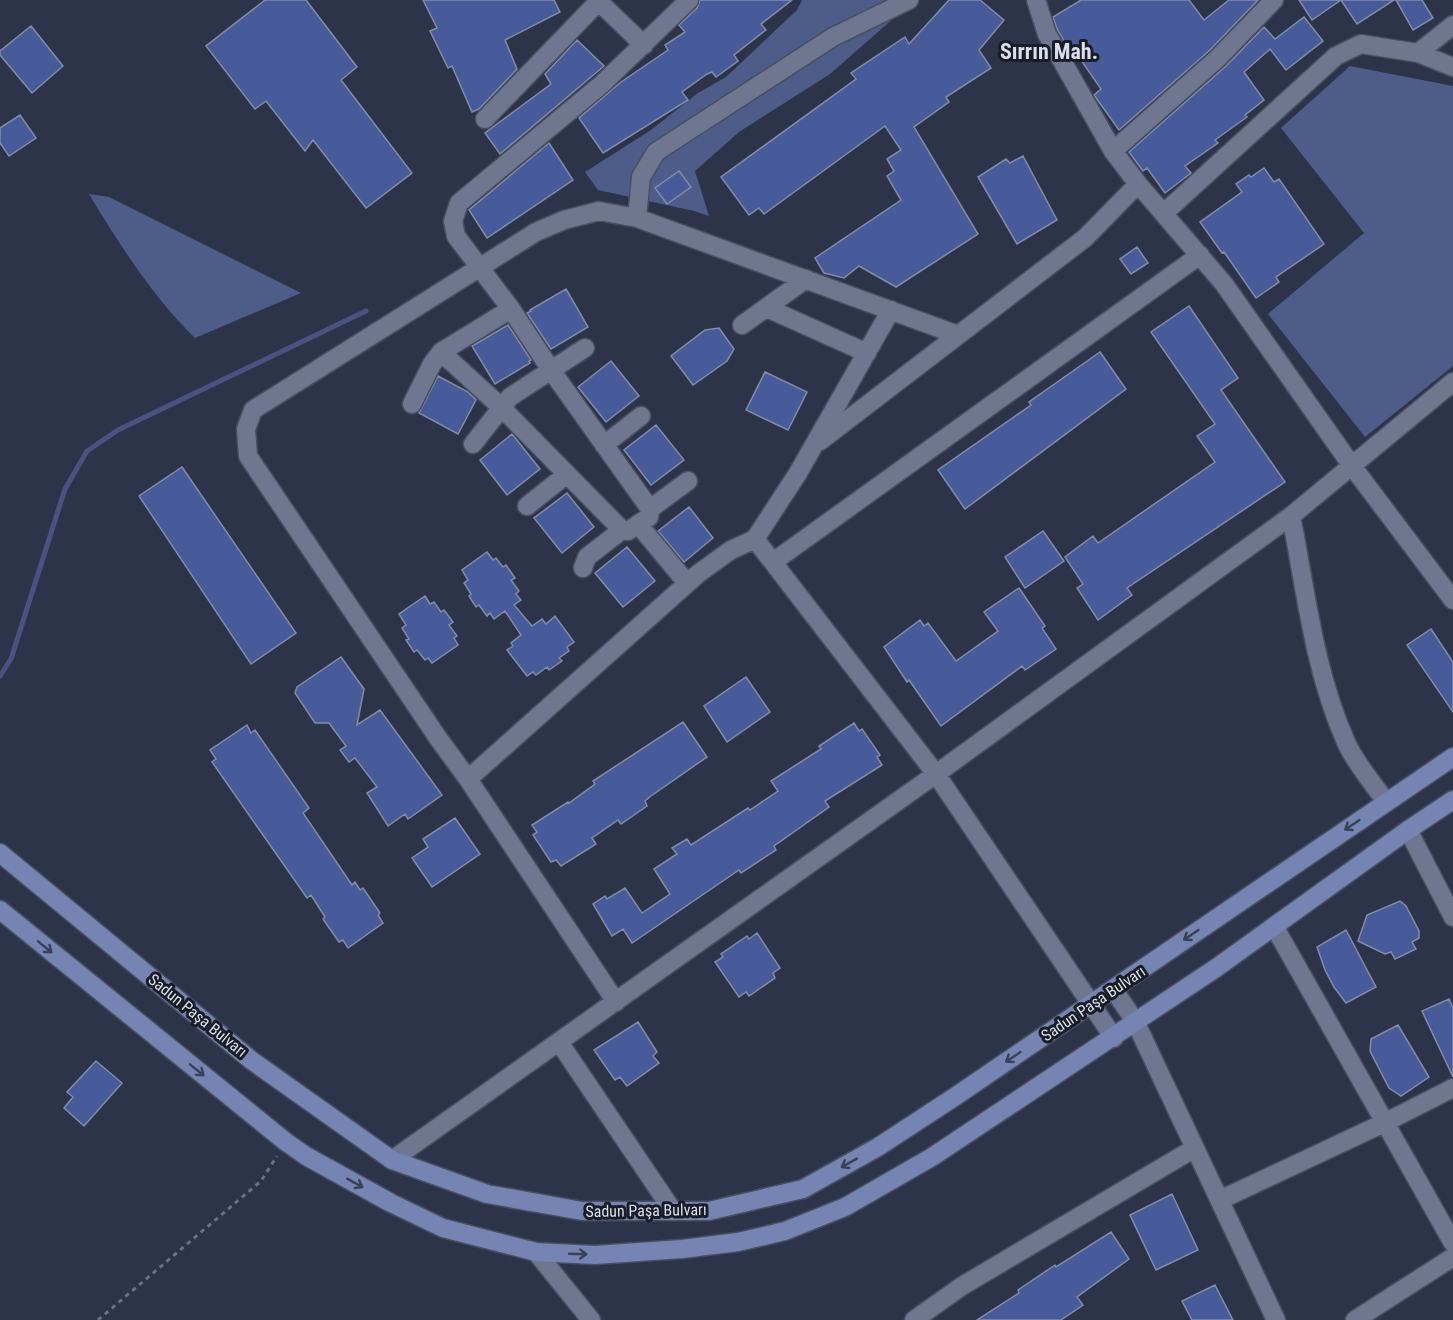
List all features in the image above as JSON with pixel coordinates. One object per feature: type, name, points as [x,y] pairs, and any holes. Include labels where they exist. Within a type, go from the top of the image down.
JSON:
[{"type":"main road","name":"Sadun Paşa Bulvarı","points":[[0,853],[251,1060],[392,1160],[486,1194],[582,1211],[709,1210],[803,1189],[878,1147],[1453,757]]},
{"type":"main road","points":[[0,910],[286,1142],[306,1156],[391,1203],[443,1228],[536,1252],[595,1255],[682,1250],[738,1242],[785,1231],[845,1207],[932,1157],[1114,1038],[1453,800]]},
{"type":"street","points":[[583,568],[587,557],[630,527],[649,517],[650,509],[551,370],[512,309],[456,236],[453,221],[459,203],[602,84],[645,45],[689,0]]},
{"type":"street","points":[[637,218],[640,177],[656,152],[833,37],[909,0]]},
{"type":"street","points":[[1036,0],[1047,34],[1113,151],[1244,311],[1352,466],[1453,600]]},
{"type":"street","points":[[1113,151],[1218,58],[1274,0]]},
{"type":"street","points":[[485,119],[598,1],[645,45]]},
{"type":"street","points":[[1418,53],[1453,26]]},
{"type":"street","points":[[1164,213],[1336,56],[1361,44],[1418,53],[1453,66]]},
{"type":"street","points":[[814,446],[1084,238],[1138,184]]},
{"type":"street","points":[[615,1002],[468,779],[431,728],[248,456],[246,429],[253,410],[536,232],[564,220],[599,212],[637,218],[958,335]]},
{"type":"street","points":[[773,562],[1200,255]]},
{"type":"street","points":[[742,325],[806,279]]},
{"type":"street","points":[[767,308],[867,353]]},
{"type":"street","points":[[412,404],[432,364],[441,352],[512,309]]},
{"type":"street","points":[[468,779],[687,583],[731,550],[755,539],[798,473],[891,310]]},
{"type":"street","points":[[473,444],[510,397],[585,348]]},
{"type":"street","points":[[441,352],[502,408],[567,474],[630,527],[687,583]]},
{"type":"street","points":[[392,1160],[936,774],[1291,516],[1453,382]]},
{"type":"street","points":[[604,445],[641,416]]},
{"type":"street","points":[[526,506],[567,474]]},
{"type":"street","points":[[650,509],[688,481]]},
{"type":"street","points":[[1291,516],[1326,691],[1346,743],[1386,802]]},
{"type":"street","points":[[755,539],[936,774],[1114,1038]]},
{"type":"street","points":[[1408,830],[1452,913]]},
{"type":"street","points":[[1274,926],[1453,1243]]},
{"type":"street","points":[[1113,989],[1135,1022],[1276,1320]]},
{"type":"street","points":[[559,1042],[673,1211]]},
{"type":"street","points":[[1220,1200],[1453,1088]]},
{"type":"street","points":[[914,1320],[939,1313],[962,1286],[1195,1148]]},
{"type":"street","points":[[536,1252],[591,1320]]},
{"type":"street","points":[[1355,1320],[1453,1257]]},
{"type":"path","points":[[98,1320],[261,1181],[286,1142]]},
{"type":"shaded area","points":[[802,0],[917,0],[830,74],[739,132],[695,171],[709,216],[598,190],[585,172],[651,130],[698,93],[726,77],[797,10]]},
{"type":"shaded area","points":[[1350,66],[1453,86],[1453,366],[1365,437],[1268,314],[1364,233],[1281,128]]},
{"type":"shaded area","points":[[89,194],[109,197],[301,293],[195,338],[151,288]]},
{"type":"building","points":[[265,0],[306,0],[357,67],[341,80],[412,173],[366,208],[313,140],[305,151],[266,101],[255,109],[206,46]]},
{"type":"building","points":[[423,0],[554,0],[560,12],[505,40],[517,69],[479,109],[472,112],[452,66],[448,68],[430,31],[437,28]]},
{"type":"building","points":[[700,0],[792,0],[761,24],[766,30],[734,55],[738,61],[716,77],[712,72],[707,74],[682,92],[688,100],[603,153],[579,118],[621,82],[668,50],[665,45],[685,32],[679,25],[697,8]]},
{"type":"building","points":[[949,0],[980,0],[1004,20],[979,50],[991,68],[946,97],[949,102],[914,127],[978,234],[896,287],[859,266],[844,278],[824,273],[815,258],[901,200],[887,176],[894,171],[887,159],[901,150],[885,126],[764,214],[759,208],[749,215],[721,177],[856,79],[851,73],[905,37],[909,44]]},
{"type":"building","points":[[1081,0],[1189,0],[1204,20],[1229,0],[1258,0],[1210,50],[1119,130],[1094,95],[1101,89],[1070,44],[1067,46],[1053,17]]},
{"type":"building","points":[[1299,0],[1341,0],[1312,20]]},
{"type":"building","points":[[1341,0],[1394,0],[1357,24]]},
{"type":"building","points":[[1396,0],[1422,0],[1433,18],[1413,30]]},
{"type":"building","points":[[1304,17],[1323,41],[1286,70],[1270,49],[1244,72],[1264,100],[1245,115],[1247,117],[1215,140],[1218,143],[1185,166],[1191,173],[1165,193],[1147,168],[1143,171],[1129,152],[1226,66],[1264,27],[1275,39]]},
{"type":"building","points":[[31,26],[63,66],[32,93],[0,55],[0,51]]},
{"type":"building","points":[[577,40],[604,66],[500,154],[485,133],[551,84],[545,74]]},
{"type":"building","points":[[20,115],[36,138],[9,156],[0,143],[0,128]]},
{"type":"building","points":[[549,143],[573,180],[487,238],[469,210]]},
{"type":"building","points":[[1023,156],[1057,220],[1017,244],[978,177],[1006,159],[1010,163]]},
{"type":"building","points":[[1264,168],[1274,182],[1279,179],[1324,244],[1276,277],[1279,282],[1256,298],[1200,222],[1242,192],[1236,184]]},
{"type":"building","points":[[679,171],[691,187],[667,204],[655,188]]},
{"type":"building","points":[[1137,247],[1148,263],[1131,274],[1120,259]]},
{"type":"building","points":[[566,289],[588,327],[551,349],[527,313]]},
{"type":"building","points":[[1189,306],[1238,378],[1221,390],[1285,482],[1127,588],[1132,595],[1098,620],[1077,588],[1083,584],[1065,557],[1093,536],[1098,543],[1215,462],[1197,436],[1215,424],[1151,332]]},
{"type":"building","points":[[508,325],[531,360],[530,363],[495,384],[472,346]]},
{"type":"building","points":[[719,328],[734,349],[727,361],[693,385],[671,356],[705,330]]},
{"type":"building","points":[[1100,352],[1126,389],[965,509],[938,470],[1031,405],[1029,402]]},
{"type":"building","points":[[611,361],[639,396],[606,422],[578,387]]},
{"type":"building","points":[[765,372],[807,392],[788,430],[746,410]]},
{"type":"building","points":[[438,376],[468,392],[476,400],[458,434],[419,413]]},
{"type":"building","points":[[656,425],[684,460],[651,485],[624,450]]},
{"type":"building","points":[[512,434],[540,469],[507,495],[480,460]]},
{"type":"building","points":[[182,467],[296,633],[251,664],[139,496]]},
{"type":"building","points":[[567,493],[594,527],[562,553],[534,518]]},
{"type":"building","points":[[689,507],[713,538],[684,562],[658,531]]},
{"type":"building","points":[[1043,531],[1064,561],[1025,588],[1005,557]]},
{"type":"building","points":[[627,547],[655,581],[623,607],[595,573]]},
{"type":"building","points":[[487,552],[503,567],[506,565],[515,578],[511,580],[519,591],[516,594],[521,600],[514,605],[532,626],[542,619],[546,624],[555,616],[574,642],[567,647],[569,651],[559,658],[562,661],[549,670],[547,667],[536,675],[533,672],[527,676],[507,650],[513,646],[511,643],[521,635],[505,611],[494,619],[490,613],[487,616],[479,605],[476,607],[469,596],[471,594],[464,583],[468,580],[462,570]]},
{"type":"building","points":[[1019,588],[1045,626],[1042,628],[1056,649],[1025,670],[1022,666],[941,726],[909,680],[907,682],[884,647],[920,620],[924,626],[928,623],[956,661],[998,631],[984,612]]},
{"type":"building","points":[[425,596],[430,604],[434,602],[441,612],[444,610],[453,622],[449,625],[457,636],[454,638],[458,645],[432,663],[428,658],[425,660],[417,650],[414,652],[406,640],[409,639],[402,628],[406,625],[399,614]]},
{"type":"building","points":[[1431,629],[1453,662],[1453,712],[1407,645]]},
{"type":"building","points":[[341,657],[364,689],[357,725],[380,710],[442,795],[408,819],[405,814],[388,826],[367,793],[377,787],[355,758],[349,762],[340,750],[346,746],[329,723],[315,723],[295,693],[297,687]]},
{"type":"building","points":[[746,677],[770,712],[727,742],[704,706]]},
{"type":"building","points":[[683,722],[707,757],[651,796],[645,801],[647,806],[621,824],[618,820],[592,838],[596,844],[561,866],[556,860],[551,862],[533,835],[537,832],[532,825],[569,803],[595,784],[593,781]]},
{"type":"building","points":[[854,723],[859,731],[862,729],[880,755],[877,757],[882,765],[825,801],[829,807],[774,846],[776,850],[741,873],[739,870],[632,943],[623,929],[612,936],[593,904],[625,888],[642,913],[670,894],[654,869],[677,854],[672,848],[687,839],[691,845],[778,791],[771,781],[821,749],[819,746]]},
{"type":"building","points":[[247,725],[251,733],[255,730],[309,808],[303,813],[352,885],[355,882],[360,890],[363,888],[380,913],[378,915],[383,923],[348,948],[343,940],[339,942],[323,919],[325,917],[311,895],[307,898],[212,762],[216,759],[210,750]]},
{"type":"building","points":[[455,818],[480,854],[432,887],[412,858],[428,847],[423,839]]},
{"type":"building","points":[[1400,901],[1406,906],[1419,931],[1419,938],[1412,942],[1416,949],[1395,959],[1391,952],[1385,954],[1358,941],[1367,915]]},
{"type":"building","points":[[1346,930],[1376,987],[1346,1003],[1325,970],[1317,947]]},
{"type":"building","points":[[757,933],[780,968],[773,973],[775,978],[749,996],[746,992],[739,997],[715,962],[723,957],[721,954],[747,936],[749,939]]},
{"type":"building","points":[[1449,999],[1453,1008],[1453,1077],[1422,1011]]},
{"type":"building","points":[[638,1022],[657,1052],[653,1056],[659,1063],[627,1086],[620,1077],[615,1080],[594,1050]]},
{"type":"building","points":[[1398,1025],[1429,1077],[1401,1096],[1389,1088],[1370,1051],[1371,1039]]},
{"type":"building","points":[[96,1061],[122,1083],[84,1126],[64,1108],[73,1097],[67,1092]]},
{"type":"building","points":[[1172,1194],[1198,1250],[1156,1270],[1130,1215]]},
{"type":"building","points":[[1111,1232],[1129,1259],[1077,1297],[1083,1305],[1061,1320],[977,1320],[1019,1293],[1018,1290],[1055,1265],[1056,1267]]},
{"type":"building","points":[[1215,1285],[1233,1320],[1192,1320],[1182,1301]]},
{"type":"waterway","points":[[0,676],[11,659],[65,489],[87,451],[118,430],[366,311]]},
{"type":"district","name":"Sırrın Mah.","points":[[1049,51]]}]
